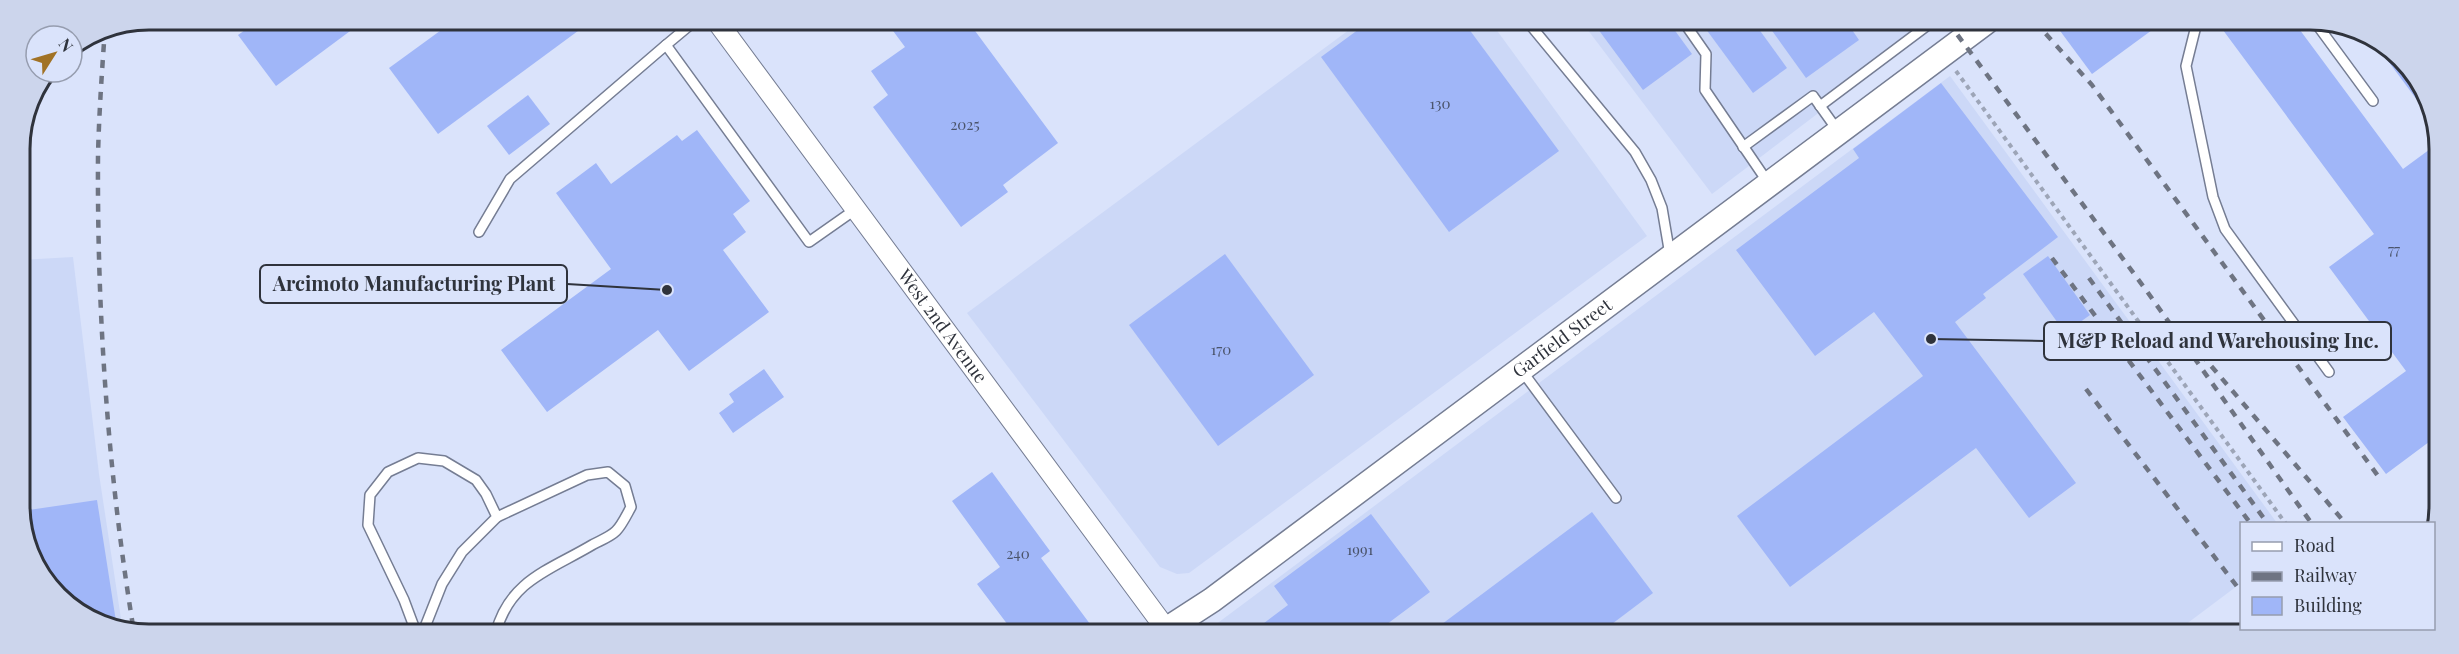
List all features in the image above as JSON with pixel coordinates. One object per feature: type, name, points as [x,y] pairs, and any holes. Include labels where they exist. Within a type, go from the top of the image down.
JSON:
[{"type":"street","name":"West 2nd Avenue","points":[[723,30],[1159,624]]},
{"type":"street","name":"Garfield Street","points":[[1177,624],[1975,30]]},
{"type":"lane","points":[[479,232],[510,179],[684,30]]},
{"type":"lane","points":[[1534,30],[1635,152],[1652,180],[1662,208],[1670,255]]},
{"type":"lane","points":[[1689,30],[1706,54],[1705,90],[1769,184]]},
{"type":"lane","points":[[1820,106],[1921,30]]},
{"type":"lane","points":[[2195,30],[2187,66],[2218,216],[2225,229],[2329,372]]},
{"type":"lane","points":[[2321,30],[2373,100]]},
{"type":"lane","points":[[666,45],[808,242],[856,209]]},
{"type":"lane","points":[[1743,147],[1813,96],[1838,131]]},
{"type":"lane","points":[[1521,369],[1616,498]]},
{"type":"lane","points":[[413,624],[368,525],[370,495],[388,472],[418,459],[444,461],[476,480],[497,517]]},
{"type":"lane","points":[[426,624],[441,584],[457,560],[497,517],[587,475],[608,472],[625,486],[631,507],[616,531],[544,570],[521,589],[501,613],[498,624]]},
{"type":"path","points":[[1952,46],[2285,522]]},
{"type":"shaded area","points":[[1349,30],[1497,30],[1647,236],[1189,573],[1177,574],[1160,567],[967,313]]},
{"type":"shaded area","points":[[1588,30],[1927,30],[1712,194]]},
{"type":"shaded area","points":[[1950,76],[2276,522],[2240,522],[2240,584],[2186,624],[1216,624]]},
{"type":"shaded area","points":[[73,257],[99,474],[121,621],[89,608],[65,589],[42,558],[32,528],[30,505],[30,259]]},
{"type":"building","points":[[245,30],[352,30],[276,86],[238,35]]},
{"type":"building","points":[[441,30],[579,30],[438,134],[389,68]]},
{"type":"building","points":[[892,30],[974,30],[1058,143],[1003,185],[1008,192],[961,227],[873,107],[888,95],[871,71],[905,47]]},
{"type":"building","points":[[1358,30],[1470,30],[1559,151],[1449,232],[1321,57]]},
{"type":"building","points":[[1599,30],[1675,30],[1692,54],[1643,90]]},
{"type":"building","points":[[1707,30],[1760,30],[1787,68],[1753,93]]},
{"type":"building","points":[[1771,30],[1852,30],[1859,40],[1806,78]]},
{"type":"building","points":[[2059,30],[2152,30],[2092,74]]},
{"type":"building","points":[[2223,30],[2300,30],[2403,169],[2429,150],[2429,442],[2386,474],[2343,417],[2406,371],[2329,267],[2374,234]]},
{"type":"building","points":[[2385,57],[2404,76],[2420,105]]},
{"type":"building","points":[[1941,83],[2058,237],[1983,294],[1986,298],[1955,322],[2076,483],[2029,518],[1976,448],[1790,587],[1737,516],[1923,376],[1874,312],[1815,356],[1736,250],[1859,158],[1853,149]]},
{"type":"building","points":[[528,95],[550,124],[509,155],[487,126]]},
{"type":"building","points":[[697,130],[750,201],[733,214],[746,232],[723,250],[769,312],[689,371],[658,330],[547,412],[501,350],[611,269],[556,193],[596,163],[611,184],[677,135],[682,141]]},
{"type":"building","points":[[1225,254],[1314,375],[1218,446],[1129,325]]},
{"type":"building","points":[[2048,256],[2090,315],[2065,333],[2023,274]]},
{"type":"building","points":[[764,369],[784,397],[733,433],[719,413],[734,402],[729,394]]},
{"type":"building","points":[[992,472],[1050,551],[1041,558],[1090,624],[1007,624],[977,584],[1000,567],[952,501]]},
{"type":"building","points":[[97,500],[116,619],[89,608],[76,599],[55,578],[42,558],[36,543],[30,510]]},
{"type":"building","points":[[1592,512],[1653,593],[1612,624],[1442,624]]},
{"type":"building","points":[[1371,514],[1430,592],[1387,624],[1263,624],[1288,605],[1274,586]]},
{"type":"railway","points":[[1954,30],[2146,290],[2311,522]]},
{"type":"railway","points":[[2042,30],[2092,85],[2381,480]]},
{"type":"railway","points":[[104,39],[98,156],[102,335],[117,514],[133,623]]},
{"type":"railway","points":[[2052,258],[2250,522]]},
{"type":"railway","points":[[2089,278],[2267,522]]},
{"type":"railway","points":[[2201,354],[2344,522]]},
{"type":"railway","points":[[2086,389],[2240,590]]},
{"type":"place","name":"Arcimoto Manufacturing Plant","points":[[667,290]]},
{"type":"place","name":"M&P Reload and Warehousing Inc.","points":[[1931,339]]}]
